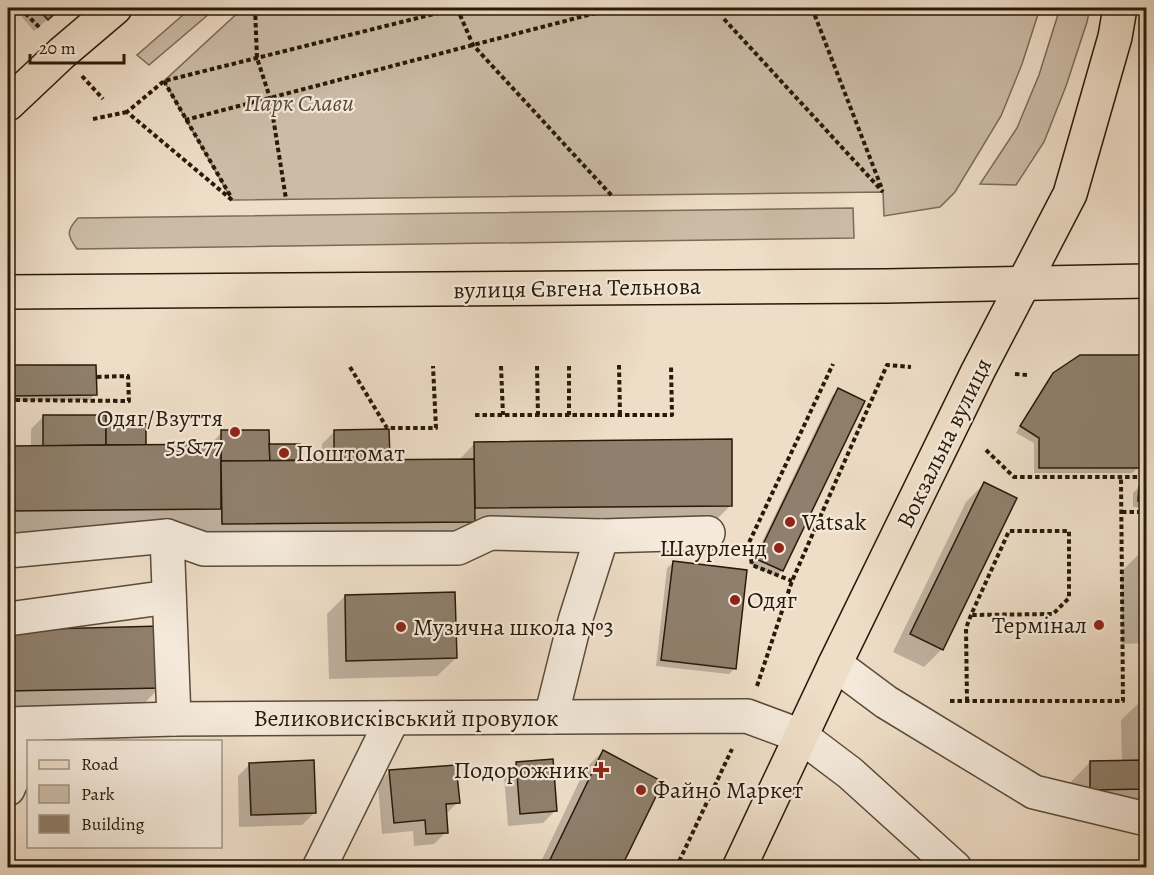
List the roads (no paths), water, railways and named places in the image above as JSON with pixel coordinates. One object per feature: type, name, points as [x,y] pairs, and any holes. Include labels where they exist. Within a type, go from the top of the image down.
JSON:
[{"type":"main road","points":[[8,104],[62,53],[115,8]]},
{"type":"main road","name":"Вокзальна вулиця","points":[[739,867],[978,371],[1070,194],[1106,70],[1120,8]]},
{"type":"main road","name":"вулиця Євгена Тельнова","points":[[8,292],[1025,284],[1146,280]]},
{"type":"street","points":[[8,551],[167,536],[204,549],[458,548],[490,533],[602,536],[708,532]]},
{"type":"street","points":[[167,536],[174,719]]},
{"type":"street","points":[[551,717],[575,621],[602,536]]},
{"type":"street","points":[[8,619],[169,597]]},
{"type":"street","points":[[835,664],[886,702],[1034,792],[1146,819]]},
{"type":"street","name":"Великовисківський провулок","points":[[26,733],[174,719],[747,716],[801,736],[850,773],[955,867]]},
{"type":"street","points":[[319,867],[393,718]]},
{"type":"street","points":[[8,789],[26,733]]},
{"type":"place","name":"Одяг/Взуття 55&77","points":[[235,432]]},
{"type":"place","name":"Поштомат","points":[[284,453]]},
{"type":"place","name":"Vatsak","points":[[790,522]]},
{"type":"place","name":"Шаурленд","points":[[779,548]]},
{"type":"place","name":"Одяг","points":[[735,600]]},
{"type":"place","name":"Термінал","points":[[1099,625]]},
{"type":"place","name":"Музична школа №3","points":[[401,627]]},
{"type":"place","name":"Подорожник","points":[[601,770]]},
{"type":"place","name":"Файно Маркет","points":[[641,790]]},
{"type":"park label","name":"Парк Слави","points":[[299,103]]}]
